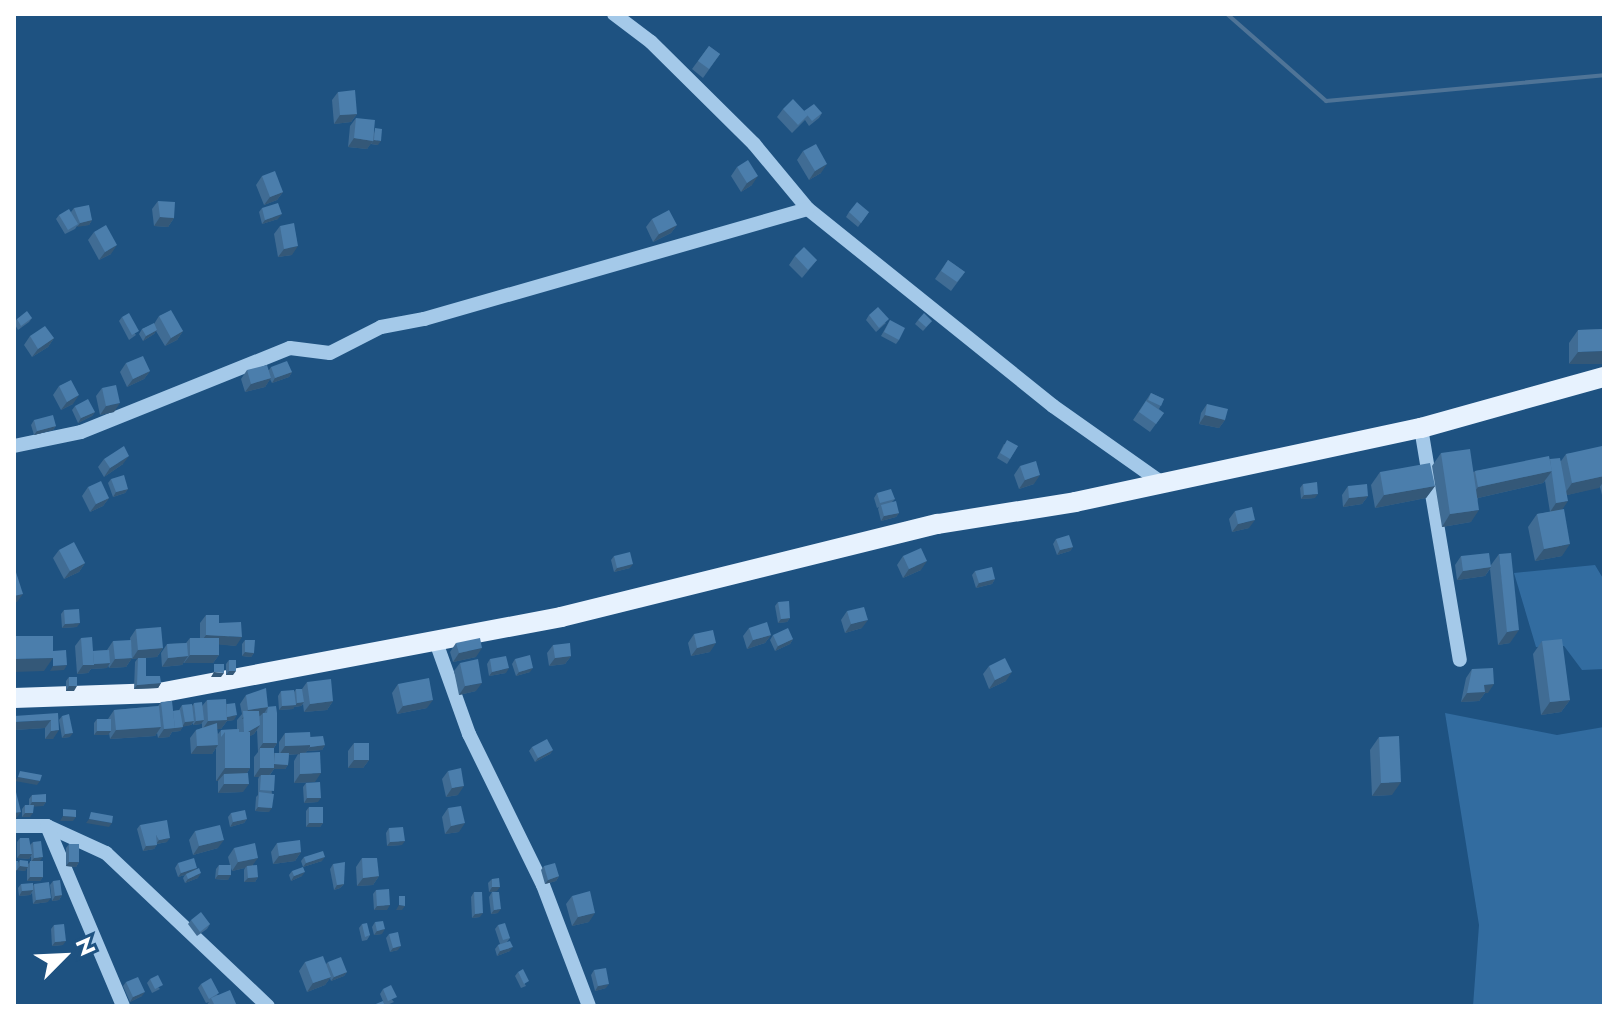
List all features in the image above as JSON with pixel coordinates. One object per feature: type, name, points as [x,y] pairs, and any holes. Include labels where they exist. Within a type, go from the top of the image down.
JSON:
[{"type":"main road","points":[[14,698],[159,693],[561,617],[938,524],[1162,483],[1421,428],[1604,377]]},
{"type":"street","points":[[614,14],[651,42],[754,144],[808,209],[1053,406],[1162,483]]},
{"type":"street","points":[[14,446],[81,432],[290,348],[330,353],[381,327],[424,319],[808,209]]},
{"type":"street","points":[[1421,428],[1460,660]]},
{"type":"street","points":[[436,642],[469,734],[543,885],[589,1006]]},
{"type":"street","points":[[14,826],[47,826],[106,853],[268,1006]]},
{"type":"street","points":[[47,826],[123,1006]]},
{"type":"shaded area","points":[[1595,565],[1604,580],[1604,669],[1582,670],[1564,646],[1536,647],[1514,573]]},
{"type":"shaded area","points":[[1445,713],[1557,735],[1604,727],[1604,1006],[1473,1006],[1479,925]]},
{"type":"building","points":[[709,46],[720,54],[709,69],[698,61]]},
{"type":"building","points":[[355,90],[357,114],[340,115],[338,92]]},
{"type":"building","points":[[793,99],[808,115],[798,125],[783,109]]},
{"type":"building","points":[[814,104],[822,113],[812,121],[804,111]]},
{"type":"building","points":[[356,118],[375,120],[373,141],[354,138]]},
{"type":"building","points":[[375,128],[382,129],[381,141],[374,140]]},
{"type":"building","points":[[816,144],[827,164],[815,171],[803,151]]},
{"type":"building","points":[[748,160],[758,176],[747,183],[737,167]]},
{"type":"building","points":[[275,171],[283,192],[270,197],[262,176]]},
{"type":"building","points":[[158,201],[175,202],[174,218],[160,217]]},
{"type":"building","points":[[857,202],[869,212],[861,223],[849,212]]},
{"type":"building","points":[[278,203],[282,214],[265,220],[262,208]]},
{"type":"building","points":[[89,205],[92,220],[80,223],[74,208]]},
{"type":"building","points":[[69,209],[78,224],[68,230],[59,215]]},
{"type":"building","points":[[669,210],[677,225],[659,234],[652,219]]},
{"type":"building","points":[[294,223],[298,246],[284,249],[280,226]]},
{"type":"building","points":[[106,225],[117,245],[105,252],[94,232]]},
{"type":"building","points":[[804,247],[817,260],[808,270],[795,256]]},
{"type":"building","points":[[948,260],[965,272],[957,282],[941,271]]},
{"type":"building","points":[[878,307],[889,319],[879,328],[869,315]]},
{"type":"building","points":[[171,310],[183,331],[171,338],[159,316]]},
{"type":"building","points":[[27,311],[32,318],[21,326],[17,319]]},
{"type":"building","points":[[129,313],[139,331],[132,335],[122,317]]},
{"type":"building","points":[[924,313],[932,321],[926,327],[918,320]]},
{"type":"building","points":[[890,320],[905,328],[899,340],[884,332]]},
{"type":"building","points":[[154,323],[157,330],[146,336],[142,329]]},
{"type":"building","points":[[45,326],[54,338],[38,349],[30,336]]},
{"type":"building","points":[[1604,329],[1604,351],[1578,352],[1578,330]]},
{"type":"building","points":[[143,356],[150,371],[133,379],[126,363]]},
{"type":"building","points":[[287,361],[292,372],[275,378],[271,367]]},
{"type":"building","points":[[267,365],[271,378],[251,384],[247,370]]},
{"type":"building","points":[[71,380],[79,395],[67,402],[59,386]]},
{"type":"building","points":[[116,385],[120,403],[106,406],[102,388]]},
{"type":"building","points":[[1151,393],[1164,399],[1161,406],[1148,400]]},
{"type":"building","points":[[88,399],[95,412],[81,418],[75,406]]},
{"type":"building","points":[[1146,401],[1164,413],[1156,424],[1139,412]]},
{"type":"building","points":[[1207,404],[1228,409],[1225,420],[1205,415]]},
{"type":"building","points":[[53,415],[56,426],[37,431],[34,420]]},
{"type":"building","points":[[1007,440],[1018,446],[1010,459],[1000,453]]},
{"type":"building","points":[[124,446],[129,456],[110,468],[104,459]]},
{"type":"building","points":[[1602,446],[1604,476],[1572,483],[1566,454]]},
{"type":"building","points":[[1470,449],[1479,510],[1450,514],[1441,453]]},
{"type":"building","points":[[1549,456],[1552,471],[1478,487],[1475,471]]},
{"type":"building","points":[[1560,458],[1568,501],[1556,503],[1550,459]]},
{"type":"building","points":[[1036,461],[1040,475],[1025,480],[1020,466]]},
{"type":"building","points":[[1430,463],[1435,486],[1384,495],[1380,472]]},
{"type":"building","points":[[124,475],[128,489],[116,492],[111,479]]},
{"type":"building","points":[[101,481],[109,498],[96,504],[88,487]]},
{"type":"building","points":[[1317,482],[1318,494],[1304,495],[1303,484]]},
{"type":"building","points":[[1367,484],[1368,496],[1349,498],[1348,486]]},
{"type":"building","points":[[891,489],[895,499],[880,503],[877,493]]},
{"type":"building","points":[[896,501],[899,513],[884,516],[881,505]]},
{"type":"building","points":[[1252,507],[1255,520],[1238,524],[1235,511]]},
{"type":"building","points":[[1564,509],[1570,544],[1544,549],[1537,514]]},
{"type":"building","points":[[1069,535],[1073,547],[1060,550],[1056,539]]},
{"type":"building","points":[[74,542],[85,563],[70,571],[59,550]]},
{"type":"building","points":[[921,548],[927,561],[909,569],[903,556]]},
{"type":"building","points":[[630,552],[633,564],[617,568],[614,556]]},
{"type":"building","points":[[1489,553],[1491,567],[1463,571],[1461,556]]},
{"type":"building","points":[[1511,553],[1519,630],[1507,632],[1499,554]]},
{"type":"building","points":[[14,566],[23,594],[14,596]]},
{"type":"building","points":[[992,567],[995,579],[979,583],[975,571]]},
{"type":"building","points":[[789,601],[790,618],[781,619],[778,602]]},
{"type":"building","points":[[864,607],[868,620],[851,624],[847,611]]},
{"type":"building","points":[[79,609],[80,623],[65,624],[64,610]]},
{"type":"building","points":[[206,615],[219,615],[219,623],[241,622],[242,637],[206,635]]},
{"type":"building","points":[[767,622],[771,635],[753,640],[749,628]]},
{"type":"building","points":[[161,627],[163,648],[138,650],[136,629]]},
{"type":"building","points":[[788,628],[793,639],[778,646],[773,635]]},
{"type":"building","points":[[713,630],[716,643],[697,648],[694,634]]},
{"type":"building","points":[[14,636],[53,636],[53,658],[14,659]]},
{"type":"building","points":[[92,637],[94,665],[83,665],[81,638]]},
{"type":"building","points":[[190,638],[219,638],[219,655],[190,655]]},
{"type":"building","points":[[480,638],[482,648],[459,653],[456,643]]},
{"type":"building","points":[[1562,639],[1570,700],[1550,702],[1542,641]]},
{"type":"building","points":[[131,640],[132,658],[115,659],[113,641]]},
{"type":"building","points":[[245,640],[255,640],[254,653],[245,652]]},
{"type":"building","points":[[187,643],[188,656],[168,658],[167,644]]},
{"type":"building","points":[[570,643],[571,656],[555,658],[553,645]]},
{"type":"building","points":[[66,650],[67,665],[53,666],[53,651]]},
{"type":"building","points":[[109,650],[110,663],[94,664],[93,651]]},
{"type":"building","points":[[530,655],[533,668],[519,672],[515,659]]},
{"type":"building","points":[[506,656],[509,668],[492,672],[490,659]]},
{"type":"building","points":[[138,658],[146,658],[146,676],[160,676],[161,683],[137,685]]},
{"type":"building","points":[[1005,658],[1012,672],[995,680],[989,666]]},
{"type":"building","points":[[478,659],[482,683],[465,686],[460,663]]},
{"type":"building","points":[[229,660],[236,660],[236,671],[229,671]]},
{"type":"building","points":[[214,664],[224,664],[224,673],[214,672]]},
{"type":"building","points":[[1493,668],[1494,684],[1484,685],[1485,692],[1467,693],[1472,669]]},
{"type":"building","points":[[69,677],[77,677],[77,686],[69,686]]},
{"type":"building","points":[[429,678],[433,700],[403,706],[398,684]]},
{"type":"building","points":[[331,679],[333,701],[310,704],[307,682]]},
{"type":"building","points":[[266,688],[268,707],[248,710],[246,695]]},
{"type":"building","points":[[296,689],[302,689],[304,702],[297,703]]},
{"type":"building","points":[[294,690],[296,705],[282,706],[281,691]]},
{"type":"building","points":[[226,699],[227,720],[208,721],[207,700]]},
{"type":"building","points":[[172,701],[175,728],[164,729],[161,702]]},
{"type":"building","points":[[202,702],[204,720],[196,721],[194,703]]},
{"type":"building","points":[[235,703],[237,715],[227,717],[227,704]]},
{"type":"building","points":[[192,704],[194,721],[185,722],[182,705]]},
{"type":"building","points":[[159,706],[161,727],[116,730],[114,710]]},
{"type":"building","points":[[276,706],[277,713],[267,713],[266,707]]},
{"type":"building","points":[[180,710],[183,727],[175,728],[173,711]]},
{"type":"building","points":[[243,711],[259,711],[260,725],[244,732]]},
{"type":"building","points":[[58,713],[59,730],[51,731],[51,720],[14,722],[14,716]]},
{"type":"building","points":[[263,713],[277,713],[277,743],[263,743]]},
{"type":"building","points":[[69,714],[73,733],[65,734],[62,716]]},
{"type":"building","points":[[97,719],[111,719],[111,731],[97,731]]},
{"type":"building","points":[[217,723],[218,745],[197,746],[196,730]]},
{"type":"building","points":[[239,729],[239,732],[225,732],[221,737],[221,730]]},
{"type":"building","points":[[225,732],[250,732],[250,768],[225,768]]},
{"type":"building","points":[[310,732],[311,745],[285,746],[285,733]]},
{"type":"building","points":[[323,736],[325,745],[310,747],[310,737]]},
{"type":"building","points":[[1399,736],[1401,782],[1381,783],[1379,737]]},
{"type":"building","points":[[547,739],[553,750],[538,758],[532,747]]},
{"type":"building","points":[[354,743],[369,743],[369,760],[354,760]]},
{"type":"building","points":[[260,748],[274,748],[274,768],[260,768]]},
{"type":"building","points":[[320,752],[321,773],[300,774],[300,753]]},
{"type":"building","points":[[275,753],[289,753],[288,765],[274,764]]},
{"type":"building","points":[[461,768],[464,786],[452,788],[448,771]]},
{"type":"building","points":[[20,771],[42,775],[40,781],[18,777]]},
{"type":"building","points":[[248,773],[249,784],[224,784],[224,774]]},
{"type":"building","points":[[261,775],[275,775],[274,791],[260,790]]},
{"type":"building","points":[[320,782],[321,798],[307,798],[306,783]]},
{"type":"building","points":[[14,784],[21,812],[14,813]]},
{"type":"building","points":[[259,792],[274,794],[272,808],[258,807]]},
{"type":"building","points":[[46,794],[46,802],[32,802],[32,795]]},
{"type":"building","points":[[25,805],[34,805],[33,813],[25,813]]},
{"type":"building","points":[[461,806],[465,823],[451,826],[448,808]]},
{"type":"building","points":[[309,807],[323,807],[323,823],[309,823]]},
{"type":"building","points":[[63,809],[76,810],[76,817],[63,816]]},
{"type":"building","points":[[245,810],[247,819],[233,822],[231,813]]},
{"type":"building","points":[[91,812],[113,816],[112,823],[89,819]]},
{"type":"building","points":[[167,820],[170,838],[159,840],[156,835],[157,845],[146,846],[140,825]]},
{"type":"building","points":[[220,825],[224,840],[199,846],[195,831]]},
{"type":"building","points":[[403,827],[405,841],[390,842],[389,828]]},
{"type":"building","points":[[20,838],[29,838],[32,854],[20,854]]},
{"type":"building","points":[[300,840],[301,852],[279,856],[277,843]]},
{"type":"building","points":[[41,841],[43,857],[34,858],[33,842]]},
{"type":"building","points":[[255,843],[258,858],[238,862],[234,848]]},
{"type":"building","points":[[69,844],[79,844],[79,862],[69,862]]},
{"type":"building","points":[[323,851],[325,857],[306,863],[304,857]]},
{"type":"building","points":[[194,858],[197,868],[181,873],[178,863]]},
{"type":"building","points":[[362,858],[377,858],[379,876],[363,878]]},
{"type":"building","points":[[20,860],[28,861],[28,867],[20,866]]},
{"type":"building","points":[[30,861],[43,861],[43,877],[30,877]]},
{"type":"building","points":[[345,862],[344,884],[337,885],[333,864]]},
{"type":"building","points":[[555,863],[559,876],[548,880],[544,866]]},
{"type":"building","points":[[219,865],[231,865],[231,875],[218,875]]},
{"type":"building","points":[[257,865],[258,877],[248,878],[247,866]]},
{"type":"building","points":[[303,867],[305,872],[294,876],[292,871]]},
{"type":"building","points":[[199,868],[201,873],[188,879],[186,874]]},
{"type":"building","points":[[499,878],[500,887],[492,887],[492,879]]},
{"type":"building","points":[[60,880],[62,895],[55,896],[53,881]]},
{"type":"building","points":[[49,882],[51,898],[36,900],[34,884]]},
{"type":"building","points":[[33,883],[33,890],[22,891],[21,884]]},
{"type":"building","points":[[389,889],[390,905],[377,906],[376,890]]},
{"type":"building","points":[[590,891],[595,913],[578,917],[572,896]]},
{"type":"building","points":[[474,892],[482,892],[483,913],[475,914]]},
{"type":"building","points":[[492,892],[499,892],[501,909],[494,910]]},
{"type":"building","points":[[399,896],[405,896],[405,906],[399,905]]},
{"type":"building","points":[[201,912],[210,924],[200,932],[191,920]]},
{"type":"building","points":[[383,921],[385,929],[377,931],[375,922]]},
{"type":"building","points":[[367,923],[370,935],[365,937],[362,924]]},
{"type":"building","points":[[505,923],[510,938],[503,940],[498,925]]},
{"type":"building","points":[[64,924],[66,941],[55,942],[54,925]]},
{"type":"building","points":[[398,932],[401,946],[393,948],[389,934]]},
{"type":"building","points":[[510,941],[513,947],[500,951],[498,945]]},
{"type":"building","points":[[323,956],[331,977],[313,983],[305,962]]},
{"type":"building","points":[[341,957],[347,972],[334,977],[328,962]]},
{"type":"building","points":[[606,968],[609,984],[598,986],[594,970]]},
{"type":"building","points":[[523,969],[529,981],[524,984],[518,972]]},
{"type":"building","points":[[158,975],[163,985],[155,989],[150,979]]},
{"type":"building","points":[[138,977],[145,992],[133,997],[126,982]]},
{"type":"building","points":[[211,978],[219,993],[209,999],[201,984]]},
{"type":"building","points":[[391,985],[397,997],[388,1001],[383,989]]},
{"type":"building","points":[[230,990],[237,1006],[215,1006],[211,998]]},
{"type":"waterway","points":[[1227,14],[1326,101],[1604,75]]}]
